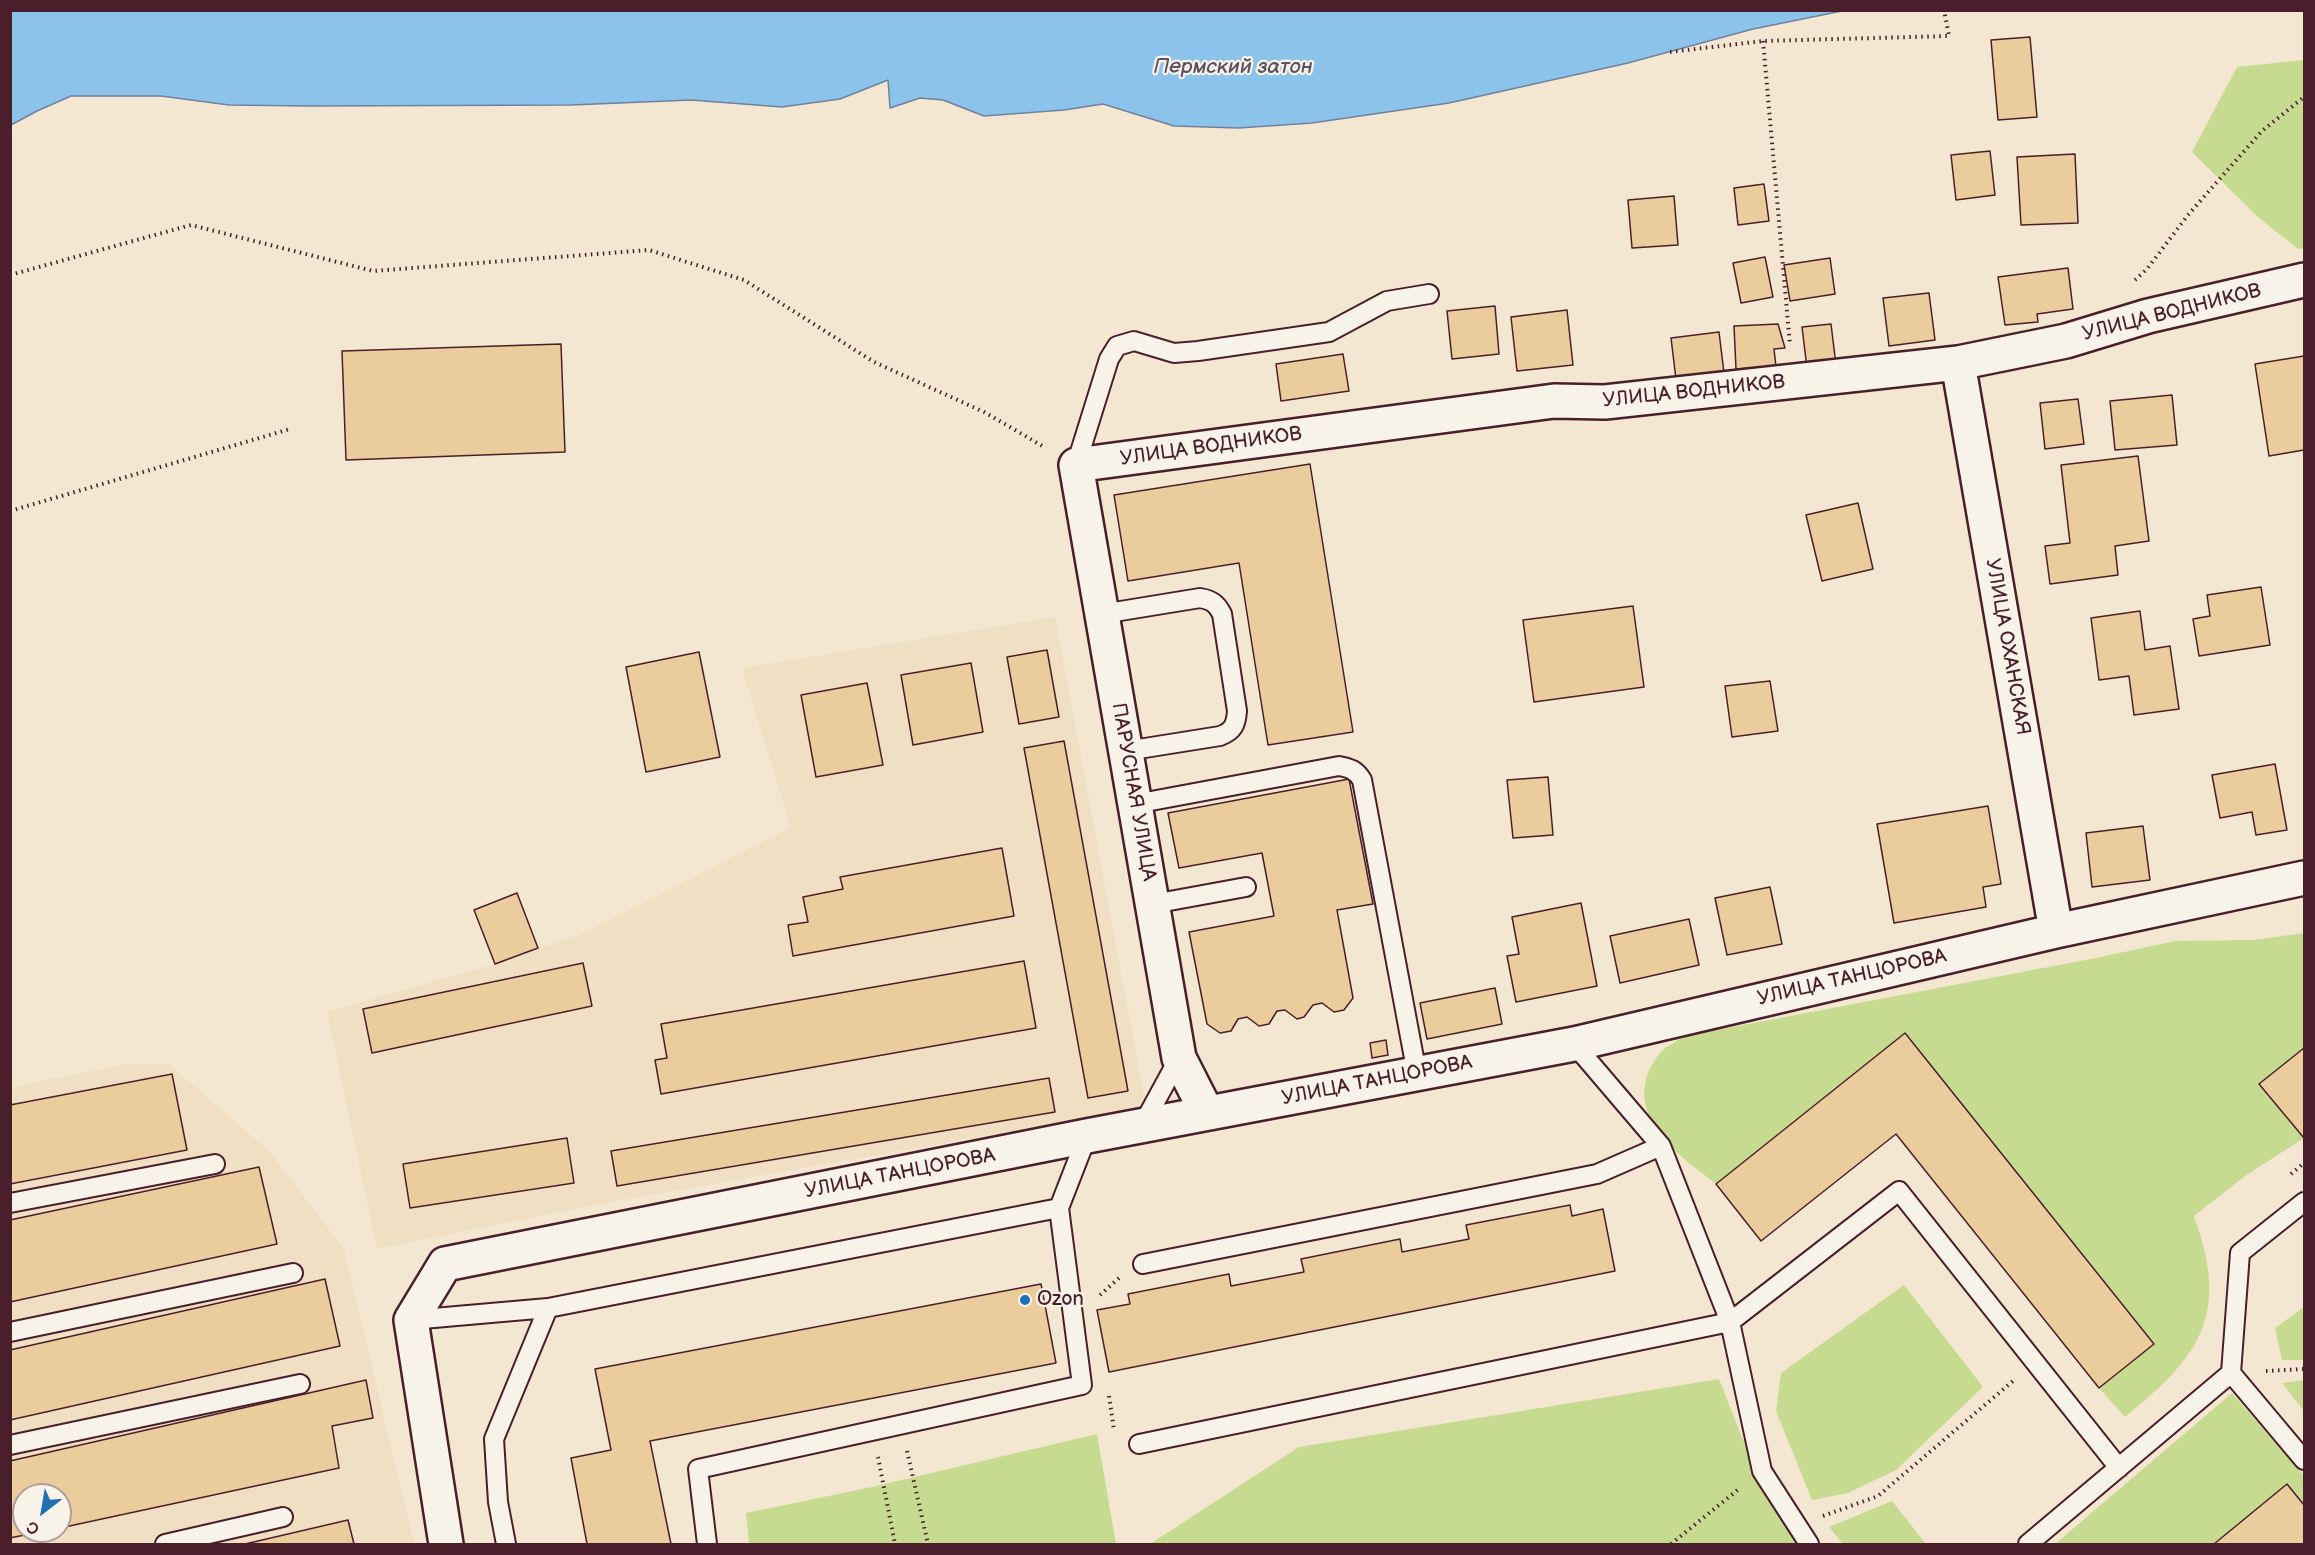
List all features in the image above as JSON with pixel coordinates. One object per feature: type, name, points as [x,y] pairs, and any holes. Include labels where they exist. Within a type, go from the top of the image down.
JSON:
[{"type":"street","name":"УЛИЦА ВОДНИКОВ","points":[[1076,465],[1554,401],[1605,402],[1958,363],[2066,341],[2148,316],[2304,280]]},
{"type":"street","name":"УЛИЦА ОХАНСКАЯ","points":[[1958,363],[2056,931]]},
{"type":"street","name":"ПАРУСНАЯ УЛИЦА","points":[[1076,465],[1179,1058],[1207,1113]]},
{"type":"street","name":"УЛИЦА ТАНЦОРОВА","points":[[411,1320],[445,1264],[1087,1136],[1574,1044],[2056,931],[2304,878]]},
{"type":"street","points":[[411,1320],[446,1545]]},
{"type":"lane","points":[[1076,465],[1109,359],[1117,346],[1134,341],[1174,353],[1329,332],[1387,301],[1429,294]]},
{"type":"lane","points":[[1102,614],[1200,598],[1218,605],[1222,614],[1238,711],[1236,724],[1231,732],[1220,736],[1126,751]]},
{"type":"lane","points":[[1135,804],[1339,766],[1358,773],[1362,780],[1417,1074]]},
{"type":"lane","points":[[1152,904],[1246,887]]},
{"type":"lane","points":[[1574,1044],[1661,1146],[1730,1322],[1762,1471],[1809,1545]]},
{"type":"lane","points":[[1143,1126],[1179,1058]]},
{"type":"lane","points":[[706,1545],[698,1469],[1082,1385],[1059,1208],[1087,1136]]},
{"type":"lane","points":[[1143,1263],[1597,1174],[1661,1146]]},
{"type":"lane","points":[[10,1203],[215,1164]]},
{"type":"lane","points":[[1138,1444],[1730,1322],[1899,1191],[2119,1468]]},
{"type":"lane","points":[[2304,1202],[2240,1253],[2231,1373],[2304,1460]]},
{"type":"lane","points":[[411,1320],[549,1308],[1059,1208]]},
{"type":"lane","points":[[10,1332],[293,1273]]},
{"type":"lane","points":[[507,1545],[498,1502],[494,1439],[549,1308]]},
{"type":"lane","points":[[2028,1545],[2231,1373]]},
{"type":"lane","points":[[10,1445],[300,1384]]},
{"type":"lane","points":[[165,1545],[283,1517]]},
{"type":"path","points":[[1670,52],[1763,41],[1949,36],[1944,10]]},
{"type":"path","points":[[1763,41],[1793,381]]},
{"type":"path","points":[[2130,285],[2147,269],[2188,215],[2262,131],[2304,97]]},
{"type":"path","points":[[10,275],[191,225],[373,271],[649,250],[744,280],[874,362],[984,412],[1076,465]]},
{"type":"path","points":[[10,511],[290,429]]},
{"type":"path","points":[[1097,1303],[1099,1297],[1114,1281],[1143,1263]]},
{"type":"path","points":[[1797,1526],[1878,1496],[2035,1362]]},
{"type":"path","points":[[1108,1395],[1116,1440]]},
{"type":"path","points":[[901,1424],[928,1545]]},
{"type":"path","points":[[872,1431],[895,1545]]},
{"type":"path","points":[[1671,1545],[1762,1471]]},
{"type":"shaded area","points":[[1055,617],[1146,1107],[595,1205],[377,1249],[327,1012],[495,964],[579,935],[791,828],[742,668]]},
{"type":"shaded area","points":[[127,1064],[169,1064],[269,1151],[344,1249],[414,1544],[11,1544],[11,1087]]},
{"type":"green space","points":[[2304,60],[2304,248],[2298,249],[2258,217],[2192,152],[2237,67]]},
{"type":"green space","points":[[2304,933],[2304,1048],[2260,1085],[2304,1138],[2245,1176],[2194,1216],[2204,1250],[2209,1280],[2208,1307],[2202,1330],[2190,1352],[2173,1374],[2125,1417],[2099,1388],[2154,1343],[1905,1034],[1716,1184],[1666,1142],[1651,1120],[1647,1109],[1645,1085],[1653,1062],[1664,1049],[1685,1036],[2175,941],[2253,940]]},
{"type":"green space","points":[[1904,1285],[1983,1387],[1896,1470],[1848,1493],[1812,1500],[1776,1411],[1781,1373]]},
{"type":"green space","points":[[2304,1307],[2304,1360],[2282,1360],[2275,1328]]},
{"type":"green space","points":[[1719,1379],[1762,1488],[1798,1544],[1150,1544],[1299,1447]]},
{"type":"green space","points":[[2304,1380],[2304,1411],[2282,1383]]},
{"type":"green space","points":[[2232,1393],[2304,1476],[2304,1505],[2287,1485],[2214,1544],[2055,1544]]},
{"type":"green space","points":[[1097,1434],[1116,1544],[749,1544],[746,1513],[872,1487]]},
{"type":"green space","points":[[1892,1501],[1926,1544],[1843,1544],[1829,1527]]},
{"type":"water","name":"Пермский затон","points":[[11,10],[1842,11],[1753,29],[1628,63],[1449,103],[1312,123],[1239,128],[1174,126],[1103,104],[1064,110],[984,116],[943,100],[920,98],[890,108],[888,80],[840,99],[782,107],[691,100],[571,105],[229,105],[161,96],[71,96],[11,125]]},
{"type":"building","points":[[2030,37],[2037,117],[1998,120],[1991,40]]},
{"type":"building","points":[[1990,151],[1995,195],[1956,200],[1951,155]]},
{"type":"building","points":[[2075,154],[2078,223],[2021,225],[2017,157]]},
{"type":"building","points":[[1764,184],[1769,221],[1738,225],[1734,188]]},
{"type":"building","points":[[1674,196],[1678,245],[1632,248],[1628,200]]},
{"type":"building","points":[[1765,257],[1773,297],[1741,303],[1733,263]]},
{"type":"building","points":[[1830,258],[1835,294],[1790,301],[1784,265]]},
{"type":"building","points":[[2068,268],[2073,309],[2037,314],[2038,322],[2005,325],[1998,277]]},
{"type":"building","points":[[1929,293],[1935,340],[1889,346],[1883,298]]},
{"type":"building","points":[[1495,306],[1499,354],[1452,359],[1447,311]]},
{"type":"building","points":[[1567,310],[1573,365],[1517,371],[1511,317]]},
{"type":"building","points":[[1778,324],[1785,348],[1774,349],[1776,367],[1736,369],[1734,326]]},
{"type":"building","points":[[1831,324],[1836,365],[1807,368],[1802,327]]},
{"type":"building","points":[[1719,332],[1724,373],[1676,379],[1671,338]]},
{"type":"building","points":[[561,344],[565,452],[346,460],[342,351]]},
{"type":"building","points":[[1343,354],[1349,391],[1281,401],[1276,364]]},
{"type":"building","points":[[2304,356],[2304,450],[2269,456],[2255,364]]},
{"type":"building","points":[[2172,395],[2177,445],[2115,450],[2110,401]]},
{"type":"building","points":[[2078,399],[2084,444],[2045,449],[2040,403]]},
{"type":"building","points":[[2138,456],[2149,541],[2115,546],[2118,575],[2050,584],[2045,546],[2070,543],[2061,465]]},
{"type":"building","points":[[1310,464],[1353,732],[1268,745],[1239,563],[1128,581],[1114,495]]},
{"type":"building","points":[[1858,503],[1873,569],[1822,581],[1806,515]]},
{"type":"building","points":[[2261,587],[2270,645],[2199,656],[2193,619],[2210,616],[2207,595]]},
{"type":"building","points":[[1633,606],[1644,687],[1534,702],[1523,620]]},
{"type":"building","points":[[2140,611],[2145,650],[2170,646],[2179,709],[2134,715],[2129,676],[2099,680],[2091,618]]},
{"type":"building","points":[[1047,650],[1059,717],[1019,724],[1007,657]]},
{"type":"building","points":[[699,652],[720,757],[646,772],[626,667]]},
{"type":"building","points":[[971,663],[983,732],[913,745],[901,675]]},
{"type":"building","points":[[1770,681],[1778,731],[1732,737],[1725,686]]},
{"type":"building","points":[[867,683],[883,765],[816,777],[801,695]]},
{"type":"building","points":[[1064,741],[1128,1091],[1088,1098],[1024,748]]},
{"type":"building","points":[[2275,764],[2287,830],[2256,835],[2252,812],[2220,818],[2212,775]]},
{"type":"building","points":[[1548,777],[1553,835],[1513,838],[1507,780]]},
{"type":"building","points":[[1349,779],[1373,904],[1337,910],[1353,998],[1344,1010],[1334,1012],[1322,1003],[1313,1005],[1304,1017],[1297,1019],[1285,1010],[1277,1011],[1269,1024],[1259,1026],[1247,1017],[1238,1019],[1231,1031],[1220,1033],[1207,1024],[1189,932],[1274,916],[1262,853],[1179,868],[1168,813]]},
{"type":"building","points":[[1988,806],[2001,884],[1983,887],[1986,907],[1894,923],[1877,824]]},
{"type":"building","points":[[2143,826],[2150,880],[2092,887],[2086,833]]},
{"type":"building","points":[[1002,848],[1014,916],[793,956],[788,925],[808,922],[803,897],[843,889],[840,877]]},
{"type":"building","points":[[1770,887],[1782,944],[1727,955],[1715,898]]},
{"type":"building","points":[[517,893],[538,948],[495,964],[474,910]]},
{"type":"building","points":[[1581,903],[1597,986],[1516,1002],[1507,956],[1519,954],[1512,917]]},
{"type":"building","points":[[1689,919],[1699,965],[1620,983],[1610,936]]},
{"type":"building","points":[[1024,961],[1036,1028],[661,1094],[655,1060],[667,1058],[661,1024]]},
{"type":"building","points":[[583,963],[592,1006],[372,1053],[363,1009]]},
{"type":"building","points":[[1495,988],[1502,1024],[1427,1039],[1420,1003]]},
{"type":"building","points":[[1905,1033],[2154,1344],[2099,1388],[1896,1134],[1761,1241],[1716,1184]]},
{"type":"building","points":[[1386,1040],[1388,1055],[1372,1058],[1370,1043]]},
{"type":"building","points":[[2304,1048],[2304,1138],[2259,1084]]},
{"type":"building","points":[[172,1074],[187,1150],[10,1184],[10,1105]]},
{"type":"building","points":[[1049,1078],[1055,1112],[617,1186],[611,1151]]},
{"type":"building","points":[[567,1138],[574,1183],[410,1208],[403,1164]]},
{"type":"building","points":[[259,1167],[277,1244],[10,1302],[10,1220]]},
{"type":"building","points":[[1570,1205],[1572,1216],[1603,1209],[1615,1271],[1109,1372],[1097,1310],[1130,1304],[1128,1294],[1229,1274],[1231,1286],[1304,1272],[1301,1259],[1400,1239],[1402,1252],[1469,1239],[1466,1225]]},
{"type":"building","points":[[325,1279],[340,1346],[10,1420],[10,1350]]},
{"type":"building","points":[[1041,1284],[1056,1363],[650,1441],[671,1544],[587,1544],[571,1458],[611,1450],[595,1369]]},
{"type":"building","points":[[366,1380],[373,1418],[332,1426],[339,1468],[72,1525],[72,1483],[12,1483],[12,1538],[10,1538],[10,1461]]},
{"type":"building","points":[[2287,1484],[2304,1505],[2304,1544],[2214,1544]]},
{"type":"building","points":[[348,1520],[354,1544],[245,1544]]},
{"type":"place","name":"Ozon","points":[[1025,1300]]}]
